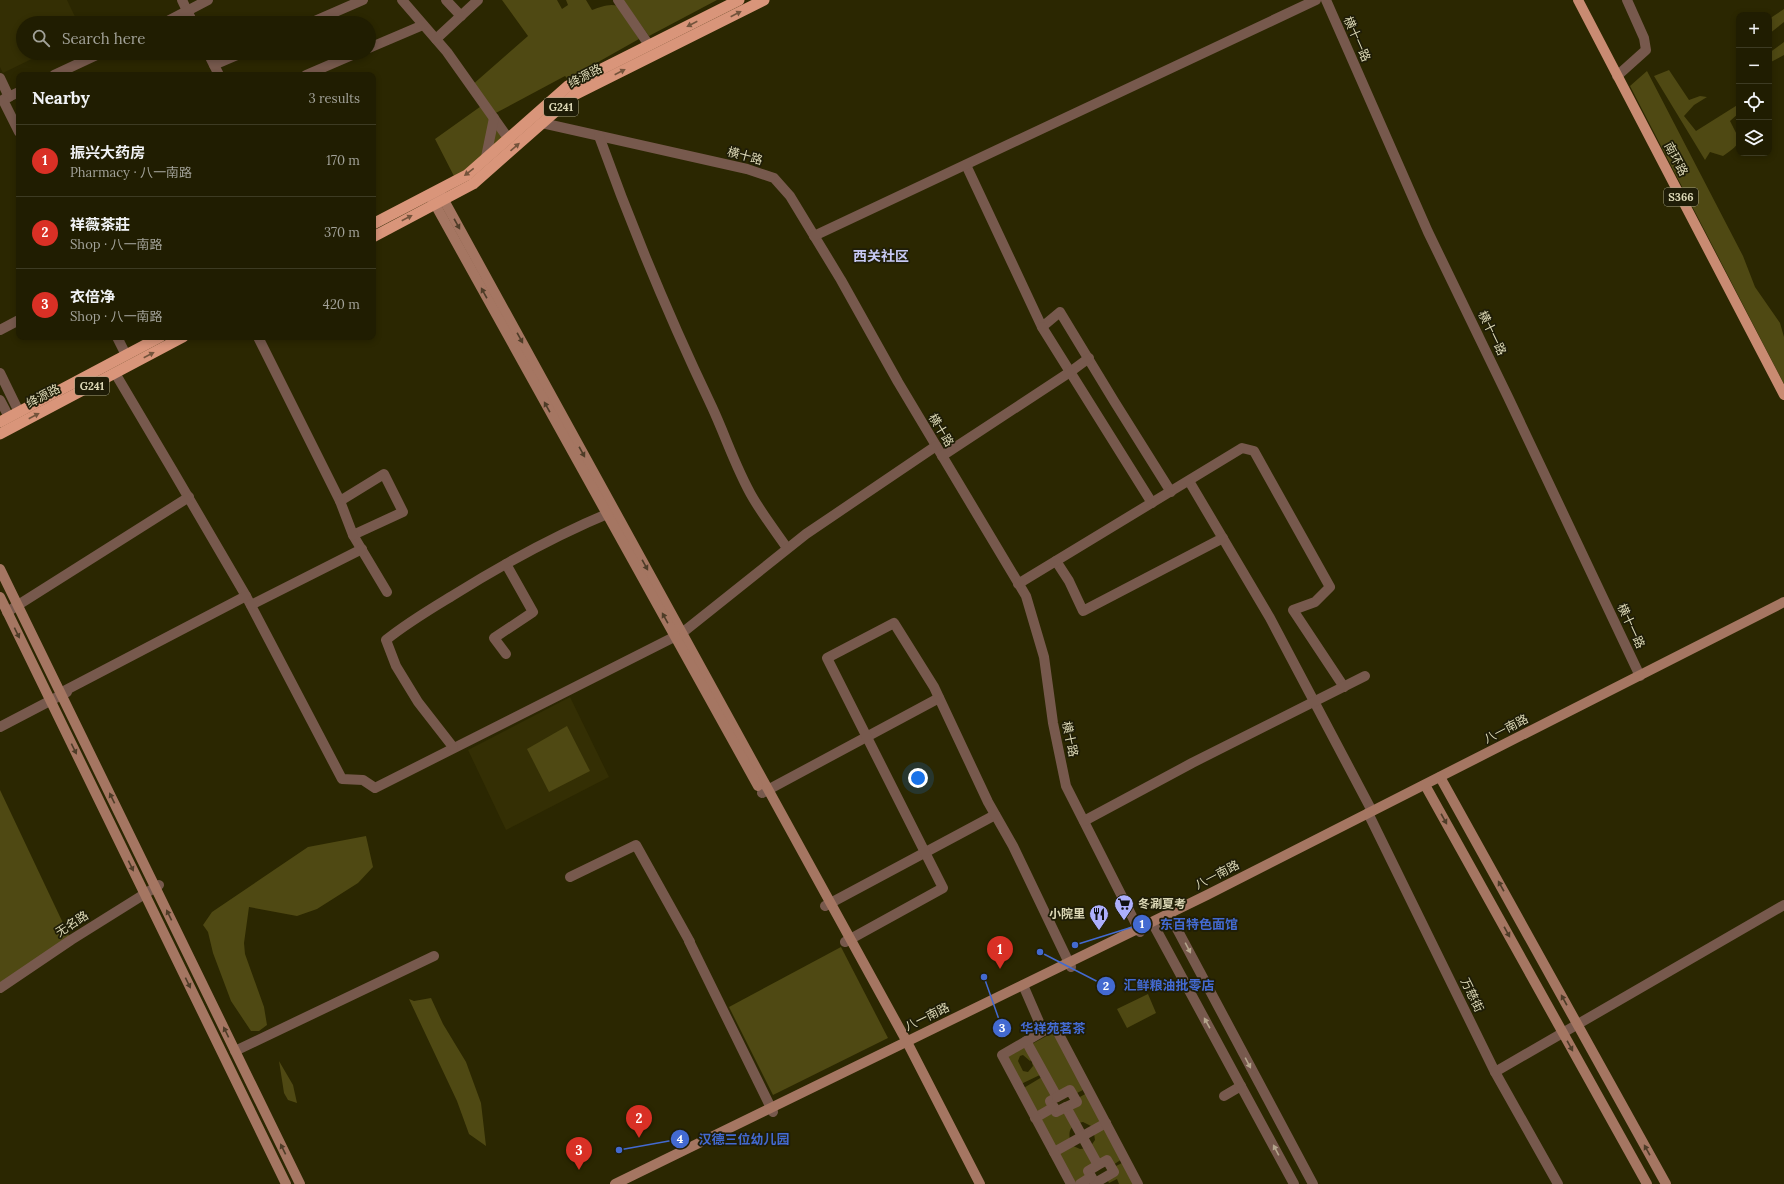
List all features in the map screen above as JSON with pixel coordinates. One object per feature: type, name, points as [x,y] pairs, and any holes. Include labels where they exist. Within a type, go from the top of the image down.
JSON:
[{"type":"highway","name":"绛源路","points":[[376,234],[436,197],[466,175],[568,86],[739,0]]},
{"type":"highway","name":"绛源路","points":[[376,223],[436,197],[473,184],[574,95],[764,0]]},
{"type":"highway","name":"绛源路","points":[[4,420],[154,340]]},
{"type":"highway","name":"绛源路","points":[[0,434],[177,340]]},
{"type":"main road","name":"南环路","points":[[1578,0],[1784,395]]},
{"type":"main road","points":[[436,197],[848,941],[980,1184]]},
{"type":"main road","points":[[0,568],[18,605],[65,692],[235,1052],[300,1184]]},
{"type":"main road","points":[[0,598],[286,1184]]},
{"type":"main road","name":"八一南路","points":[[616,1184],[1024,988],[1153,924],[1426,787],[1784,602]]},
{"type":"main road","name":"八一南路","points":[[1441,778],[1784,609]]},
{"type":"main road","points":[[1441,778],[1666,1184]]},
{"type":"main road","points":[[1426,787],[1647,1184]]},
{"type":"main road","points":[[905,1045],[973,1184]]},
{"type":"main road","name":"八一南路","points":[[627,1184],[772,1110]]},
{"type":"street","points":[[182,0],[190,16]]},
{"type":"street","points":[[177,16],[208,0]]},
{"type":"street","points":[[326,16],[363,0]]},
{"type":"street","points":[[402,0],[447,52],[508,138]]},
{"type":"street","points":[[446,0],[461,16]]},
{"type":"street","points":[[436,39],[478,0]]},
{"type":"street","points":[[618,0],[649,45]]},
{"type":"street","points":[[814,236],[1316,0]]},
{"type":"street","name":"横十一路","points":[[1326,0],[1428,232],[1640,676]]},
{"type":"street","points":[[1617,76],[1646,50],[1644,38],[1627,0]]},
{"type":"street","points":[[376,45],[424,25]]},
{"type":"street","points":[[60,72],[86,60]]},
{"type":"street","points":[[212,60],[218,72]]},
{"type":"street","points":[[214,65],[226,60]]},
{"type":"street","points":[[313,72],[341,60]]},
{"type":"street","points":[[0,78],[4,99],[16,125]]},
{"type":"street","points":[[4,99],[16,93]]},
{"type":"street","points":[[486,157],[494,118]]},
{"type":"street","name":"横十路","points":[[542,123],[747,169],[774,178],[790,196],[936,446],[1026,596],[1044,657],[1053,723],[1066,786],[1140,930]]},
{"type":"street","points":[[600,136],[626,211],[694,369],[721,426],[730,450],[753,499],[787,548]]},
{"type":"street","points":[[966,165],[1042,327],[1152,504]]},
{"type":"street","points":[[1042,327],[1060,312],[1171,492]]},
{"type":"street","points":[[0,330],[16,322]]},
{"type":"street","points":[[118,340],[126,355]]},
{"type":"street","points":[[260,340],[340,501],[354,535],[387,592]]},
{"type":"street","points":[[942,456],[1089,358]]},
{"type":"street","points":[[0,373],[19,412]]},
{"type":"street","points":[[115,373],[189,497],[248,601],[342,779],[363,780],[375,788],[453,747],[678,635],[787,548],[936,446]]},
{"type":"street","points":[[0,400],[4,420]]},
{"type":"street","points":[[1018,584],[1242,448],[1254,451],[1330,587],[1315,602],[1293,610],[1344,687]]},
{"type":"street","points":[[340,501],[384,474],[403,512],[354,535]]},
{"type":"street","name":"万慈街","points":[[1189,481],[1270,618],[1370,814],[1495,1072],[1558,1184]]},
{"type":"street","points":[[7,612],[189,497]]},
{"type":"street","points":[[453,747],[418,702],[396,666],[386,640],[407,623],[506,564],[611,512]]},
{"type":"street","points":[[1056,561],[1069,580],[1083,611],[1222,538]]},
{"type":"street","points":[[0,727],[65,692],[248,601],[362,549]]},
{"type":"street","points":[[506,564],[533,612],[494,638],[506,654]]},
{"type":"street","points":[[848,941],[942,888],[827,658],[894,623],[939,698],[995,815],[1013,846],[1070,965]]},
{"type":"street","points":[[1084,821],[1192,763],[1365,676]]},
{"type":"street","points":[[765,791],[939,698]]},
{"type":"street","points":[[828,905],[995,815]]},
{"type":"street","points":[[570,877],[636,845],[690,941],[772,1110]]},
{"type":"street","name":"无名路","points":[[0,988],[71,940],[157,886]]},
{"type":"street","points":[[1495,1072],[1784,905]]},
{"type":"street","points":[[1170,915],[1312,1184]]},
{"type":"street","points":[[1153,924],[1294,1184]]},
{"type":"street","points":[[235,1052],[434,956]]},
{"type":"street","points":[[1024,988],[1043,1032]]},
{"type":"street","points":[[1071,1184],[1002,1055],[1054,1026],[1138,1184]]},
{"type":"street","points":[[1026,1041],[1056,1097]]},
{"type":"street","points":[[1224,1096],[1241,1086]]},
{"type":"street","points":[[1074,1097],[1088,1089]]},
{"type":"street","points":[[1070,1090],[1074,1097],[1077,1102],[1056,1112],[1050,1101],[1070,1090]]},
{"type":"street","points":[[1036,1118],[1054,1107]]},
{"type":"street","points":[[1066,1107],[1098,1165]]},
{"type":"street","points":[[1054,1152],[1106,1123]]},
{"type":"street","points":[[1107,1160],[1111,1168],[1114,1172],[1105,1181],[1095,1183],[1088,1171],[1107,1160]]},
{"type":"street","points":[[1111,1168],[1125,1160]]},
{"type":"street","points":[[1080,1184],[1092,1177]]},
{"type":"shaded area","points":[[0,0],[67,0],[75,16],[16,16],[16,60],[30,60],[3,73],[0,67]]},
{"type":"shaded area","points":[[502,0],[557,0],[562,9],[568,5],[566,0],[586,0],[592,10],[608,5],[615,5],[618,6],[639,39],[568,79],[565,76],[492,115],[508,138],[456,180],[435,139],[484,104],[471,86],[528,36]]},
{"type":"shaded area","points":[[623,0],[717,0],[649,36]]},
{"type":"shaded area","points":[[1784,9],[1784,22],[1772,32],[1772,17]]},
{"type":"shaded area","points":[[1784,42],[1784,55],[1772,61],[1772,51]]},
{"type":"shaded area","points":[[1669,70],[1689,100],[1700,96],[1707,97],[1694,105],[1684,116],[1696,131],[1736,106],[1736,116],[1730,121],[1736,133],[1736,145],[1723,156],[1710,152],[1705,160],[1654,76]]},
{"type":"shaded area","points":[[1647,71],[1743,256],[1755,287],[1780,323],[1784,337],[1784,384],[1630,86]]},
{"type":"shaded area","points":[[570,697],[609,777],[506,830],[468,750]]},
{"type":"shaded area","points":[[567,726],[590,771],[549,792],[527,749]]},
{"type":"shaded area","points":[[0,790],[71,940],[0,988]]},
{"type":"shaded area","points":[[366,836],[373,867],[358,883],[317,909],[297,916],[249,907],[244,943],[245,954],[264,1007],[267,1025],[259,1031],[251,1031],[231,1001],[213,953],[208,932],[203,925],[212,912],[308,847]]},
{"type":"shaded area","points":[[841,947],[888,1038],[773,1095],[729,1007]]},
{"type":"shaded area","points":[[1148,994],[1156,1013],[1127,1028],[1117,1009]]},
{"type":"shaded area","points":[[431,998],[443,1024],[466,1062],[481,1103],[486,1146],[469,1134],[457,1101],[409,999],[414,1001]]},
{"type":"shaded area","points":[[1054,1032],[1085,1089],[1075,1094],[1058,1094],[1030,1045]]},
{"type":"shaded area","points":[[1026,1046],[1033,1059],[1030,1061],[1023,1055],[1020,1056],[1018,1061],[1023,1071],[1028,1072],[1033,1066],[1032,1063],[1034,1061],[1042,1074],[1021,1084],[1005,1058]]},
{"type":"shaded area","points":[[279,1061],[293,1085],[297,1103],[288,1100],[284,1093]]},
{"type":"shaded area","points":[[1042,1077],[1053,1096],[1051,1107],[1036,1114],[1022,1089]]},
{"type":"shaded area","points":[[1087,1093],[1102,1123],[1093,1127],[1083,1122],[1078,1123],[1069,1108],[1078,1098]]},
{"type":"shaded area","points":[[1064,1109],[1074,1125],[1071,1128],[1070,1140],[1055,1150],[1038,1119]]},
{"type":"shaded area","points":[[1105,1127],[1122,1159],[1113,1165],[1099,1163],[1090,1147],[1095,1140],[1094,1134]]},
{"type":"shaded area","points":[[1071,1145],[1080,1149],[1087,1148],[1095,1164],[1089,1176],[1075,1184],[1056,1153]]},
{"type":"shaded area","points":[[1122,1163],[1134,1184],[1119,1184],[1117,1179],[1109,1183],[1106,1178],[1114,1167]]},
{"type":"place","name":"冬涮夏考","points":[[1124,921]]},
{"type":"place","name":"小院里","points":[[1099,931]]},
{"type":"place","name":"东百特色面馆","points":[[1075,945]]},
{"type":"place","name":"汇鲜粮油批零店","points":[[1040,952]]},
{"type":"place","name":"振兴大药房","points":[[1000,969]]},
{"type":"place","name":"华祥苑茗茶","points":[[984,977]]},
{"type":"place","name":"祥薇茶莊","points":[[639,1138]]},
{"type":"place","name":"汉德三位幼儿园","points":[[619,1150]]},
{"type":"place","name":"衣倍净","points":[[579,1170]]},
{"type":"district","name":"西关社区","points":[[881,256]]}]
